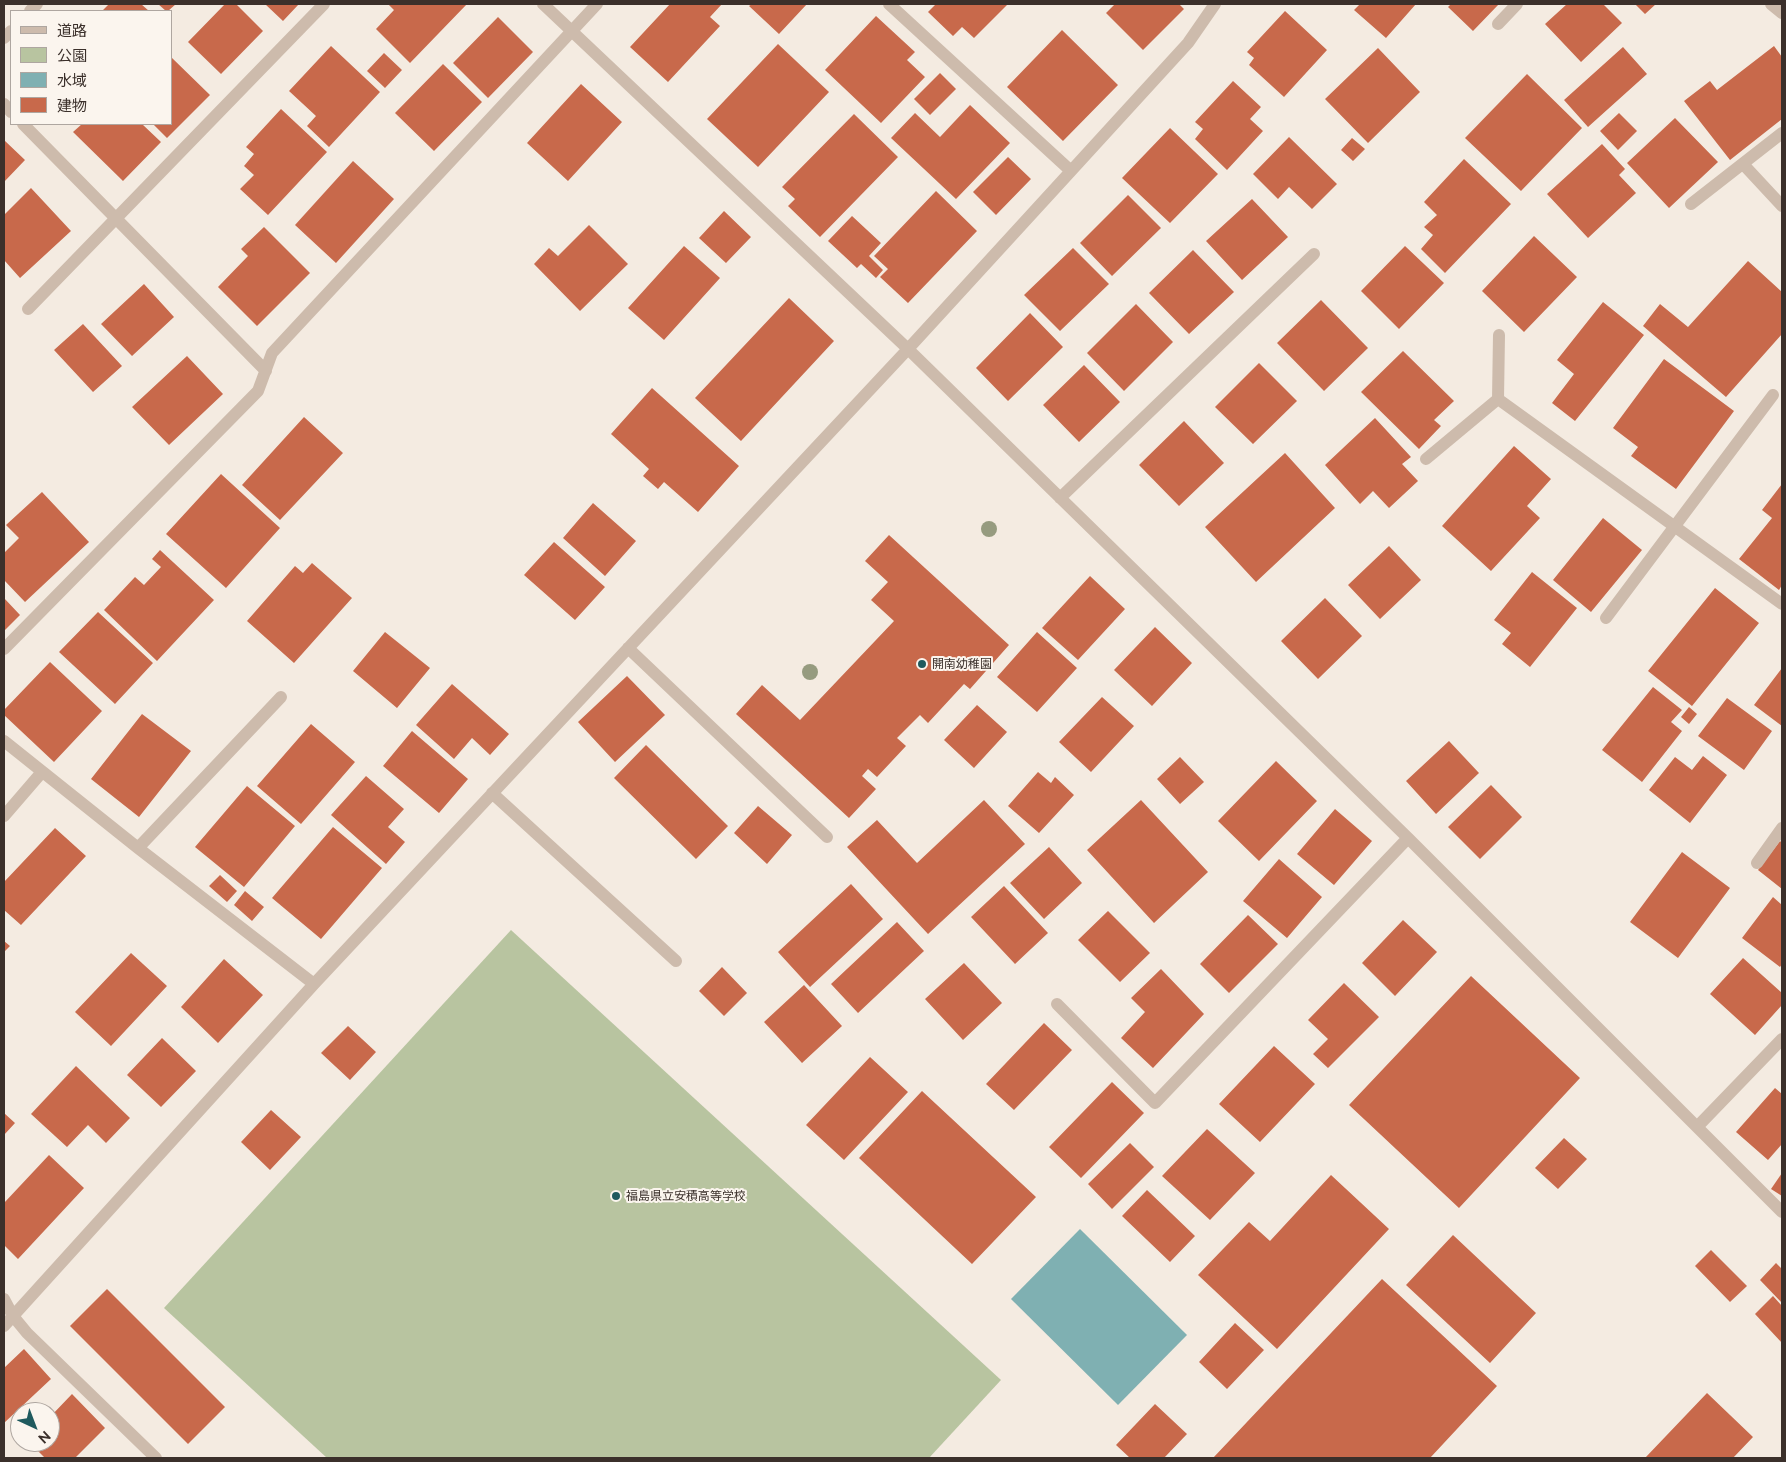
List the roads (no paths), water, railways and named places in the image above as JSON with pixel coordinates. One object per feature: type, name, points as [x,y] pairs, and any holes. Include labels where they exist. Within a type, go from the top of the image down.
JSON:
[{"type":"street","points":[[28,309],[324,4]]},
{"type":"street","points":[[543,4],[908,349],[1408,838],[1782,1212]]},
{"type":"street","points":[[4,649],[258,391],[272,353],[596,4]]},
{"type":"street","points":[[889,4],[1071,171]]},
{"type":"street","points":[[4,1326],[314,984],[908,349],[1188,43],[1215,4]]},
{"type":"street","points":[[1498,24],[1517,4]]},
{"type":"street","points":[[1771,4],[1782,13]]},
{"type":"street","points":[[24,125],[266,370]]},
{"type":"street","points":[[1691,204],[1782,133]]},
{"type":"street","points":[[1743,164],[1782,206]]},
{"type":"street","points":[[1060,498],[1314,254]]},
{"type":"street","points":[[1426,459],[1498,399],[1499,335]]},
{"type":"street","points":[[1606,618],[1773,395]]},
{"type":"street","points":[[1498,399],[1782,604]]},
{"type":"street","points":[[628,648],[827,837]]},
{"type":"street","points":[[138,848],[281,697]]},
{"type":"street","points":[[4,741],[138,848],[314,984]]},
{"type":"street","points":[[4,816],[42,772]]},
{"type":"street","points":[[492,793],[676,961]]},
{"type":"street","points":[[1757,863],[1782,828]]},
{"type":"street","points":[[1057,1004],[1155,1103],[1408,838]]},
{"type":"street","points":[[1697,1127],[1782,1039]]},
{"type":"street","points":[[4,1299],[13,1316],[27,1333],[156,1458]]},
{"type":"water","points":[[1080,1229],[1187,1335],[1118,1405],[1011,1299]]},
{"type":"place","name":"開南幼稚園","points":[[922,664]]},
{"type":"place","name":"福島県立安積高等学校","points":[[616,1196]]}]
